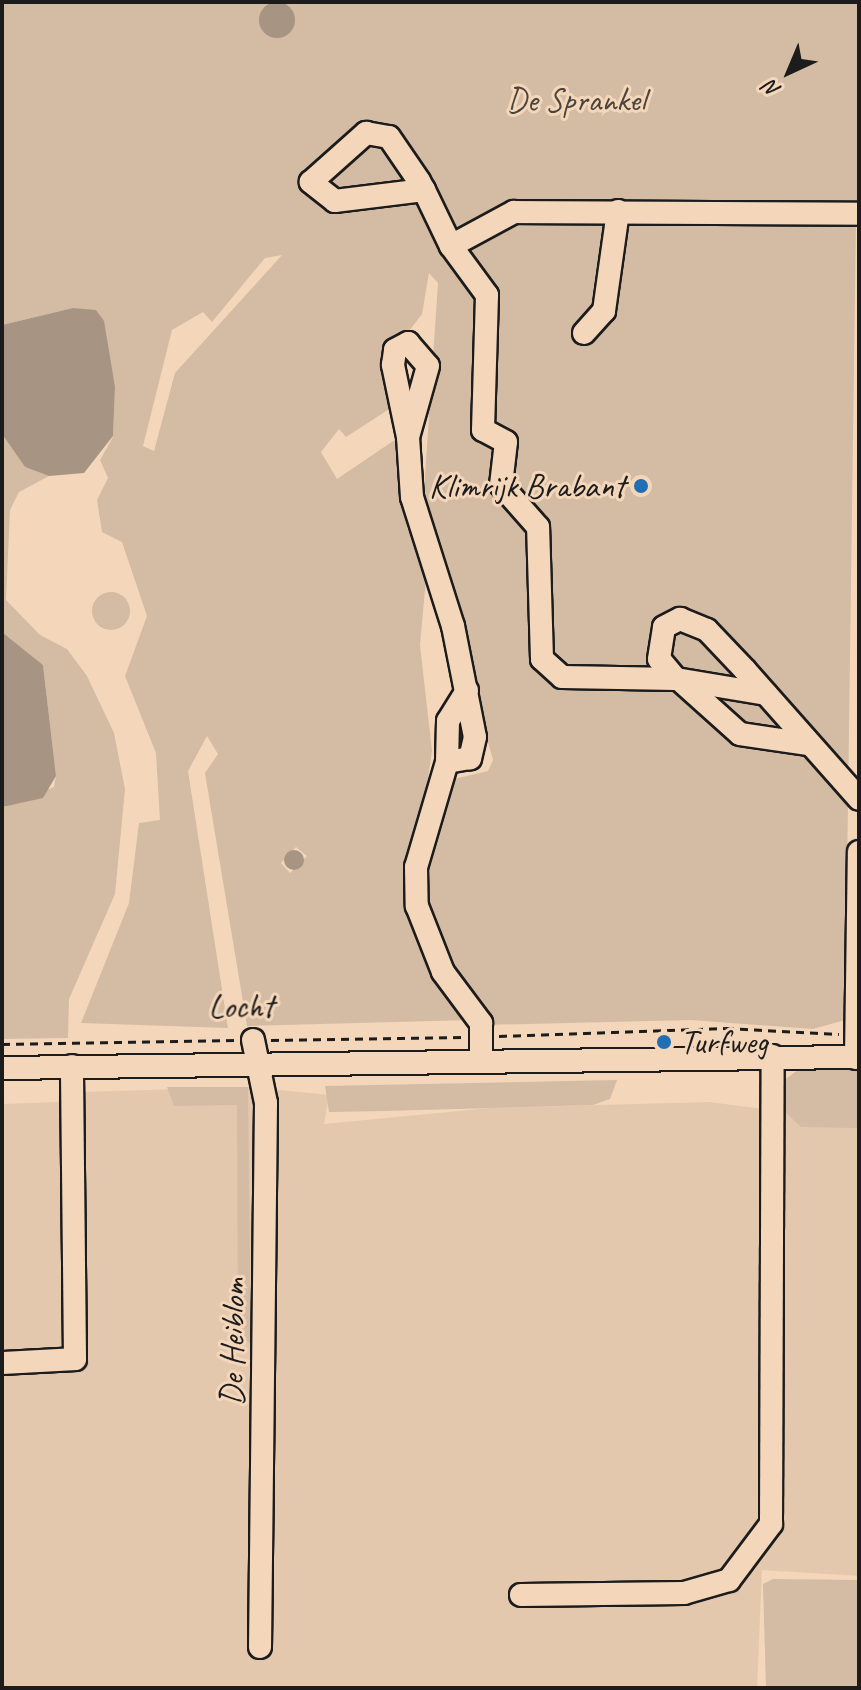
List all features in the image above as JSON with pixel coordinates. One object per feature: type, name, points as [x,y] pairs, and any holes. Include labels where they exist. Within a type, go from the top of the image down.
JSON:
[{"type":"street","points":[[424,190],[335,201],[311,182],[366,133],[389,137],[424,190],[451,246],[487,295],[483,430],[506,442],[501,485],[538,527],[542,659],[562,677],[679,681],[766,694]]},
{"type":"street","points":[[584,333],[604,311],[618,211]]},
{"type":"street","points":[[451,246],[514,212],[859,214]]},
{"type":"street","points":[[408,437],[412,497],[467,691],[475,753],[447,762],[416,867],[417,906],[443,972],[481,1023],[481,1048]]},
{"type":"street","points":[[808,744],[740,734],[679,681],[658,646],[664,627],[680,619],[707,630],[859,799]]},
{"type":"street","points":[[858,1058],[859,852]]},
{"type":"street","name":"De Heiblom","points":[[253,1040],[266,1103],[267,1263],[260,1647]]},
{"type":"street","name":"Locht","points":[[2,1068],[258,1063],[481,1048],[858,1058]]},
{"type":"street","points":[[521,1595],[684,1593],[729,1580],[771,1524],[773,1056]]},
{"type":"street","points":[[2,1363],[75,1359],[72,1066]]},
{"type":"path","name":"Locht","points":[[2,1044],[253,1040],[481,1048],[726,1028],[858,1034]]},
{"type":"shaded area","points":[[277,2],[290,7],[295,20],[290,33],[277,38],[264,33],[259,20],[264,7]]},
{"type":"shaded area","points":[[73,308],[96,310],[104,321],[115,387],[113,436],[84,473],[49,476],[25,467],[2,434],[2,325]]},
{"type":"shaded area","points":[[2,632],[43,665],[56,776],[43,798],[2,807]]},
{"type":"shaded area","points":[[290,850],[298,850],[304,860],[298,870],[290,870],[284,864],[284,856]]},
{"type":"shaded area","points":[[248,1087],[329,1095],[324,1124],[490,1108],[709,1102],[859,1121],[859,1576],[762,1570],[757,1688],[2,1688],[2,1104],[57,1102],[82,1092]]},
{"type":"green space","name":"De Sprankel","points":[[2,2],[859,2],[859,200],[848,207],[848,220],[856,221],[845,1020],[813,1029],[691,1020],[484,1025],[477,1016],[484,1008],[444,960],[428,931],[429,840],[454,779],[488,771],[493,760],[423,506],[438,283],[429,273],[422,314],[386,361],[394,406],[346,437],[339,429],[321,452],[337,479],[399,437],[407,528],[427,568],[420,645],[432,751],[409,906],[430,960],[472,1020],[247,1026],[205,773],[218,754],[207,736],[188,771],[228,1028],[81,1023],[129,903],[139,823],[160,820],[156,753],[125,676],[147,616],[122,542],[102,532],[97,500],[108,478],[100,460],[113,437],[115,387],[100,315],[73,308],[2,325]],"holes":[[[282,255],[175,373],[154,451],[143,446],[172,330],[203,312],[212,322],[265,258]],[[296,847],[307,856],[290,873],[281,863]]]},
{"type":"green space","points":[[2,434],[25,467],[49,476],[19,492],[10,510],[6,600],[40,635],[67,649],[87,676],[114,733],[125,789],[115,894],[69,999],[68,1038],[2,1039],[2,807],[54,787],[56,776],[43,665],[2,632]]},
{"type":"green space","points":[[111,592],[124,598],[130,611],[124,624],[111,630],[98,624],[92,611],[98,598]]},
{"type":"green space","points":[[859,1067],[859,1128],[801,1127],[783,1110],[783,1081],[798,1070]]},
{"type":"green space","points":[[617,1080],[610,1099],[593,1105],[385,1111],[329,1112],[325,1086]]},
{"type":"green space","points":[[167,1087],[248,1087],[251,1344],[238,1335],[237,1105],[174,1106]]},
{"type":"green space","points":[[773,1579],[859,1580],[859,1688],[766,1688],[763,1584]]},
{"type":"place","name":"Klimrijk Brabant","points":[[641,486]]},
{"type":"place","name":"Turfweg","points":[[664,1042]]}]
